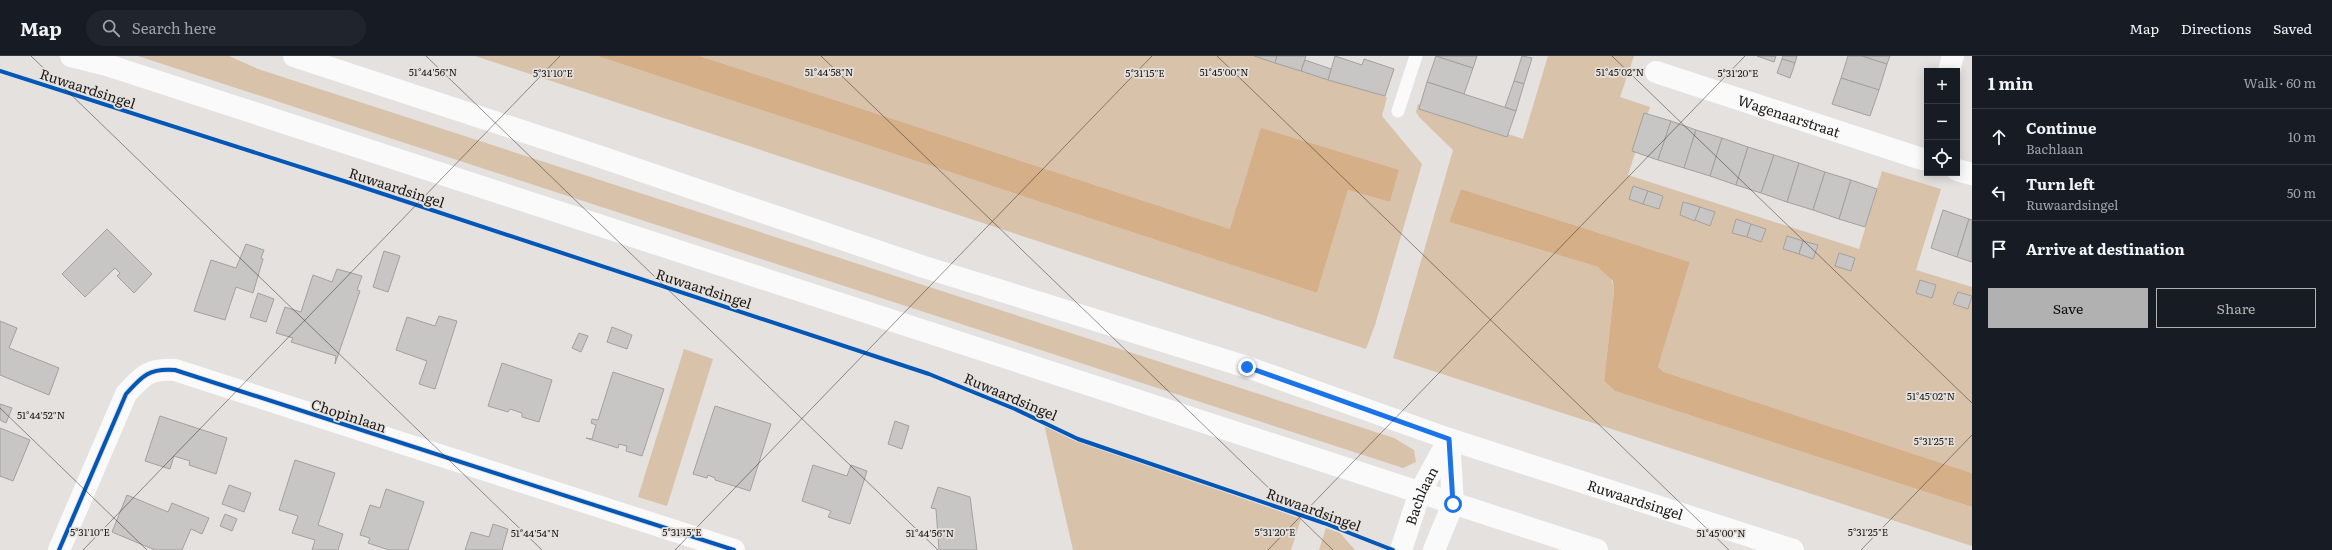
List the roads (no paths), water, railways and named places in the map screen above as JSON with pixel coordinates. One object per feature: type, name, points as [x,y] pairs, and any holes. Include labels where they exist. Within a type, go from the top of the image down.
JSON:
[{"type":"main road","name":"Ruwaardsingel","points":[[71,56],[107,65],[1598,550]]},
{"type":"main road","name":"Ruwaardsingel","points":[[294,56],[595,155],[924,267],[1247,367],[1449,439],[1793,550]]},
{"type":"main road","points":[[1950,68],[1953,56]]},
{"type":"main road","name":"Wagenaarstraat","points":[[1656,72],[1924,154]]},
{"type":"main road","points":[[1960,171],[1972,174]]},
{"type":"main road","name":"Chopinlaan","points":[[59,550],[126,394],[140,378],[158,369],[175,370],[734,550]]},
{"type":"main road","name":"Bachlaan","points":[[1401,550],[1420,492],[1449,439]]},
{"type":"main road","name":"Bachlaan","points":[[1434,550],[1453,504],[1449,439]]},
{"type":"lane","points":[[1398,111],[1416,56]]}]
